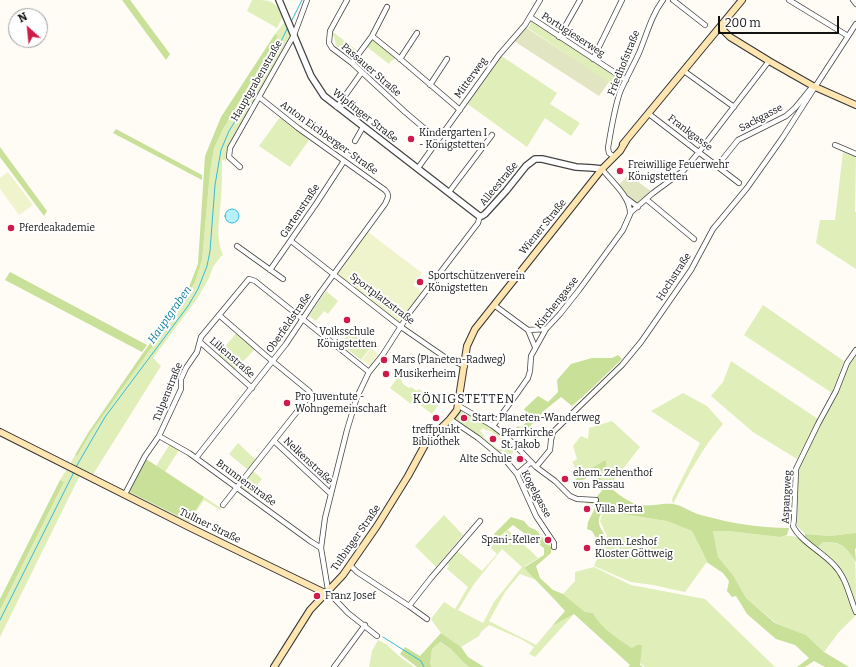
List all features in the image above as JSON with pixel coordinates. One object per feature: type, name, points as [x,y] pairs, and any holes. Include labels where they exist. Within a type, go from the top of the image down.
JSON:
[{"type":"main road","name":"Wiener Straße","points":[[459,406],[468,346],[472,334],[612,156],[622,148],[626,141],[742,0]]},
{"type":"main road","points":[[718,30],[723,36],[730,37],[814,86],[856,105]]},
{"type":"main road","name":"Tulbinger Straße","points":[[274,667],[304,618],[350,565],[390,507],[426,443],[450,419],[459,406]]},
{"type":"main road","name":"Tullner Straße","points":[[0,432],[124,494],[327,591]]},
{"type":"street","name":"Wipfinger Straße","points":[[279,0],[311,76],[316,86],[324,96],[480,216]]},
{"type":"street","name":"Hauptgrabenstraße","points":[[240,167],[229,158],[230,148],[294,34],[307,0]]},
{"type":"street","name":"Passauer Straße","points":[[347,0],[330,31],[329,43],[335,51],[352,63],[438,140]]},
{"type":"street","name":"Mitterweg","points":[[418,168],[499,55],[530,17],[540,0]]},
{"type":"street","points":[[560,37],[580,0]]},
{"type":"street","points":[[593,59],[622,0]]},
{"type":"street","name":"Friedhofstraße","points":[[612,156],[608,152],[608,148],[616,106],[639,52],[646,31],[656,9],[663,0]]},
{"type":"street","points":[[673,0],[705,24]]},
{"type":"street","points":[[789,0],[848,36]]},
{"type":"street","points":[[853,0],[856,4]]},
{"type":"street","points":[[352,63],[372,36],[387,7]]},
{"type":"street","name":"Portugieserweg","points":[[530,17],[626,80]]},
{"type":"street","points":[[814,86],[856,24]]},
{"type":"street","points":[[400,59],[417,33]]},
{"type":"street","points":[[372,36],[460,110]]},
{"type":"street","points":[[430,84],[447,59]]},
{"type":"street","name":"Kirchengasse","points":[[493,426],[528,378],[531,356],[546,329],[579,290],[623,230],[628,222],[630,214],[660,187],[677,176],[699,152],[769,61]]},
{"type":"street","points":[[684,71],[734,107]]},
{"type":"street","points":[[337,107],[362,72]]},
{"type":"street","name":"Sackgasse","points":[[718,165],[738,140],[786,116],[814,86]]},
{"type":"street","name":"Hochstraße","points":[[536,467],[550,450],[553,432],[622,365],[641,342],[691,270],[713,229],[746,188],[783,136],[814,86]]},
{"type":"street","name":"Anton Eichberger-Straße","points":[[260,97],[298,128],[388,193]]},
{"type":"street","name":"Frankgasse","points":[[649,114],[718,165],[739,183]]},
{"type":"street","points":[[355,140],[363,127]]},
{"type":"street","points":[[449,192],[492,135]]},
{"type":"street","points":[[835,145],[856,154]]},
{"type":"street","name":"Alleestraße","points":[[480,216],[485,214],[526,166],[535,159],[544,159],[572,167],[602,169]]},
{"type":"street","name":"Gartenstraße","points":[[270,270],[344,161]]},
{"type":"street","points":[[602,169],[626,198],[630,206],[630,214]]},
{"type":"street","name":"Oberfeldstraße","points":[[196,458],[273,362],[385,204],[388,193]]},
{"type":"street","points":[[626,198],[638,207]]},
{"type":"street","points":[[646,199],[694,239]]},
{"type":"street","points":[[377,636],[348,613],[327,591],[321,548],[325,518],[351,415],[369,372],[410,312],[478,223],[480,216]]},
{"type":"street","name":"Sportplatzstraße","points":[[291,241],[401,327],[446,358],[465,366]]},
{"type":"street","points":[[236,246],[283,279]]},
{"type":"street","name":"Tulpenstraße","points":[[124,494],[145,456],[159,436],[181,389],[181,379],[186,368],[197,352],[201,337],[247,281],[250,279],[255,281],[304,319]]},
{"type":"street","points":[[494,305],[528,330],[535,348]]},
{"type":"street","points":[[219,315],[311,394],[223,505]]},
{"type":"street","points":[[304,319],[369,372]]},
{"type":"street","points":[[528,330],[546,329]]},
{"type":"street","name":"Lilienstraße","points":[[200,342],[252,388]]},
{"type":"street","name":"Aspangweg","points":[[856,350],[847,363],[836,391],[796,469],[793,526],[799,534],[840,572],[846,583],[856,612]]},
{"type":"street","points":[[459,406],[493,426],[506,436],[536,467],[555,481],[570,496],[577,499],[596,500]]},
{"type":"street","name":"Kogelgasse","points":[[450,419],[498,453],[517,474],[536,516],[554,543],[554,547]]},
{"type":"street","name":"Brunnenstraße","points":[[159,436],[196,458],[321,548]]},
{"type":"street","name":"Nelkenstraße","points":[[274,441],[331,494]]},
{"type":"street","points":[[517,474],[531,462]]},
{"type":"street","points":[[409,606],[480,521]]},
{"type":"street","points":[[350,565],[368,580],[409,606],[427,620]]},
{"type":"street","points":[[334,667],[365,625]]},
{"type":"green space","points":[[122,0],[130,0],[170,54],[166,60]]},
{"type":"green space","points":[[252,0],[271,2],[277,7],[283,16],[277,28],[247,11]]},
{"type":"green space","points":[[530,19],[624,82],[619,90],[528,28],[531,23],[529,21]]},
{"type":"green space","points":[[284,23],[286,23],[290,37],[279,59],[228,146],[226,161],[222,160],[219,241],[223,255],[213,267],[209,278],[197,299],[153,358],[161,366],[92,476],[70,464],[177,312],[195,282],[202,260],[210,172],[214,148],[223,129],[278,36],[275,34]]},
{"type":"green space","points":[[525,27],[609,82],[599,96],[514,41]]},
{"type":"green space","points":[[333,32],[359,52],[354,59],[350,60],[349,55],[336,45],[334,36],[331,36]]},
{"type":"green space","points":[[275,34],[278,36],[223,129],[214,148],[210,172],[202,260],[195,282],[177,312],[92,431],[77,456],[75,455],[88,433],[143,353],[173,313],[189,287],[198,264],[205,156],[221,117]]},
{"type":"green space","points":[[372,38],[396,57],[389,64],[367,47]]},
{"type":"green space","points":[[500,55],[557,93],[550,104],[580,123],[571,136],[545,118],[527,147],[465,102]]},
{"type":"green space","points":[[280,117],[309,140],[290,167],[259,146]]},
{"type":"green space","points":[[116,129],[202,175],[202,180],[113,133]]},
{"type":"green space","points":[[0,147],[47,211],[44,216],[0,157]]},
{"type":"green space","points":[[843,152],[856,157],[856,269],[816,243],[820,220],[835,220]]},
{"type":"green space","points":[[8,172],[33,205],[19,215],[0,189],[0,178]]},
{"type":"green space","points":[[630,173],[651,191],[637,204],[617,187]]},
{"type":"green space","points":[[368,232],[422,273],[413,285],[422,292],[399,323],[337,274]]},
{"type":"green space","points":[[10,272],[147,345],[142,352],[5,280]]},
{"type":"green space","points":[[326,291],[338,301],[328,314],[324,311],[316,321],[309,316]]},
{"type":"green space","points":[[763,305],[844,361],[832,393],[744,335]]},
{"type":"green space","points":[[238,331],[256,348],[235,370],[218,355]]},
{"type":"green space","points":[[350,332],[370,348],[361,360],[341,344]]},
{"type":"green space","points":[[371,348],[378,354],[370,366],[362,360]]},
{"type":"green space","points":[[856,352],[856,533],[830,536],[805,534],[797,526],[798,469],[837,392],[848,363]]},
{"type":"green space","points":[[618,355],[622,359],[572,406],[561,397],[545,410],[519,438],[513,431],[518,426],[521,428],[530,418],[524,409],[538,396],[548,402],[558,392],[557,380],[571,364],[592,358],[612,358]]},
{"type":"green space","points":[[731,361],[818,419],[797,459],[753,432],[711,396],[723,382]]},
{"type":"green space","points":[[399,376],[403,384],[417,391],[419,389],[439,404],[432,414],[419,404],[417,406],[413,402],[411,404],[390,388]]},
{"type":"green space","points":[[683,393],[707,406],[723,424],[702,452],[673,504],[672,499],[700,443],[651,411]]},
{"type":"green space","points":[[459,406],[509,440],[507,442],[515,450],[509,457],[503,450],[498,453],[450,419]],"holes":[[[483,428],[487,431],[488,429],[502,441],[503,445],[499,450],[483,437],[484,435],[480,431]]]},
{"type":"green space","points":[[612,421],[640,447],[609,487],[597,475],[579,473],[572,462],[577,459],[573,446],[581,436],[588,439],[589,428]]},
{"type":"green space","points":[[238,443],[256,460],[248,470],[229,454]]},
{"type":"green space","points":[[170,444],[179,450],[165,472],[156,466]]},
{"type":"green space","points":[[146,459],[204,497],[188,521],[128,491]]},
{"type":"green space","points":[[606,460],[606,467],[597,475],[623,498],[638,505],[673,504],[698,514],[723,520],[756,526],[789,528],[787,535],[780,537],[728,531],[713,531],[718,557],[733,575],[746,598],[775,623],[806,635],[824,652],[849,667],[825,667],[814,661],[805,667],[797,667],[809,658],[795,645],[776,639],[747,614],[736,596],[732,597],[727,591],[729,581],[723,573],[708,563],[692,531],[667,521],[603,511],[599,518],[599,524],[605,536],[598,557],[594,555],[599,543],[592,531],[587,529],[588,522],[597,504],[586,502],[595,499],[604,488],[590,476],[577,483],[574,481],[579,473],[583,473]]},
{"type":"green space","points":[[67,469],[80,475],[0,637],[0,610],[64,482],[60,480]]},
{"type":"green space","points":[[252,470],[262,479],[249,494],[240,486]]},
{"type":"green space","points":[[60,480],[64,482],[0,610],[0,599]]},
{"type":"green space","points":[[128,491],[187,521],[204,497],[221,508],[220,510],[204,500],[195,513],[192,521],[186,523],[127,493]]},
{"type":"green space","points":[[603,511],[667,521],[692,531],[708,563],[706,563],[685,592],[631,582],[594,566],[607,536],[600,521]]},
{"type":"green space","points":[[444,515],[463,535],[436,567],[415,546]]},
{"type":"green space","points":[[511,517],[524,521],[529,527],[536,530],[551,547],[551,553],[536,566],[540,578],[553,590],[563,594],[585,612],[593,613],[601,624],[615,637],[632,648],[637,645],[642,645],[640,665],[643,667],[628,667],[630,665],[574,614],[552,626],[565,611],[525,569],[525,567],[544,555],[544,548],[513,525],[498,538],[494,534]]},
{"type":"green space","points":[[508,530],[538,558],[525,566],[525,569],[536,580],[520,574],[505,592],[489,621],[536,645],[552,626],[574,614],[535,657],[529,654],[534,647],[521,639],[489,625],[481,632],[479,636],[461,647],[441,633],[431,619],[444,602],[455,609],[468,587],[447,569],[449,566],[447,562],[456,550],[482,571],[497,554],[490,547]],"holes":[[[502,549],[522,567],[494,602],[483,623],[458,610],[474,584]]]},
{"type":"green space","points":[[713,531],[728,531],[780,537],[797,537],[822,553],[819,546],[823,542],[842,546],[850,552],[855,561],[856,615],[839,632],[824,652],[806,635],[776,623],[746,598],[733,575],[718,557]]},
{"type":"green space","points":[[856,533],[856,562],[850,552],[839,544],[823,542],[819,546],[822,554],[804,539],[805,534],[830,536]]},
{"type":"green space","points":[[594,567],[631,585],[705,599],[775,667],[645,667],[634,658],[632,648],[615,637],[601,624],[593,613],[585,612],[563,594],[575,581],[575,572]]},
{"type":"green space","points":[[441,633],[461,647],[468,657],[484,667],[469,667],[451,649],[440,642],[432,649],[430,664],[432,667],[417,667],[400,654],[405,647],[420,656]]},
{"type":"green space","points":[[378,640],[386,644],[414,667],[369,667],[372,651]]},
{"type":"green space","points":[[439,642],[451,649],[469,667],[432,667],[430,664],[432,649]]},
{"type":"water","points":[[232,209],[237,211],[239,216],[237,221],[232,223],[227,221],[225,216],[227,211]]},
{"type":"waterway","name":"Hauptgraben","points":[[291,22],[302,0]]},
{"type":"waterway","name":"Hauptgraben","points":[[76,467],[105,417],[188,306],[198,289],[207,266],[210,251],[215,185],[221,150],[229,131],[267,70],[288,27]]},
{"type":"waterway","name":"Hauptgraben","points":[[0,620],[74,472]]},
{"type":"waterway","points":[[383,637],[421,661],[424,667]]},
{"type":"place","name":"Kindergarten I - Königstetten","points":[[411,139]]},
{"type":"place","name":"Freiwillige Feuerwehr Königstetten","points":[[620,171]]},
{"type":"place","name":"Pferdeakademie","points":[[11,228]]},
{"type":"place","name":"Sportschützenverein Königstetten","points":[[420,282]]},
{"type":"place","name":"Volksschule Königstetten","points":[[347,320]]},
{"type":"place","name":"Mars (Planeten-Radweg)","points":[[384,360]]},
{"type":"place","name":"Musikerheim","points":[[386,374]]},
{"type":"place","name":"Pro Juventute - Wohngemeinschaft","points":[[287,403]]},
{"type":"place","name":"treffpunkt Bibliothek","points":[[436,418]]},
{"type":"place","name":"Start: Planeten-Wanderweg","points":[[464,418]]},
{"type":"place","name":"Pfarrkirche St. Jakob","points":[[493,439]]},
{"type":"place","name":"Alte Schule","points":[[520,459]]},
{"type":"place","name":"ehem. Zehenthof von Passau","points":[[565,479]]},
{"type":"place","name":"Villa Berta","points":[[587,509]]},
{"type":"place","name":"Spani-Keller","points":[[548,540]]},
{"type":"place","name":"ehem. Leshof Kloster Göttweig","points":[[587,548]]},
{"type":"place","name":"Franz Josef","points":[[317,596]]},
{"type":"district","name":"KÖNIGSTETTEN","points":[[464,400]]}]
